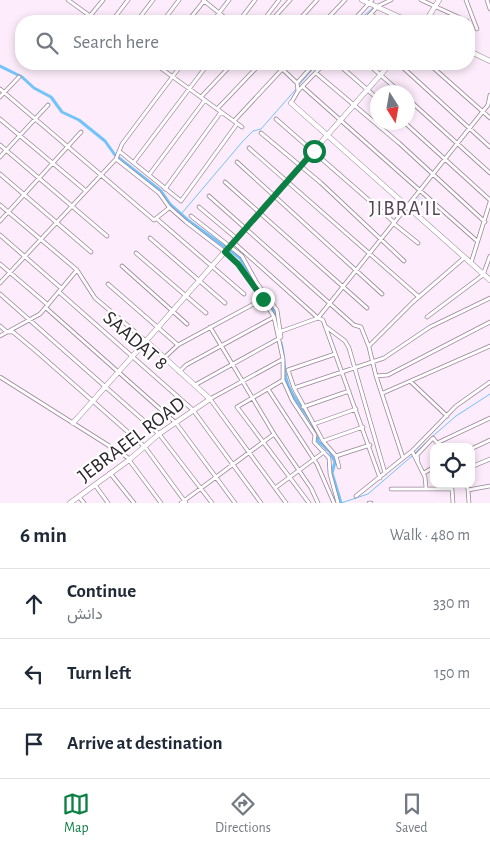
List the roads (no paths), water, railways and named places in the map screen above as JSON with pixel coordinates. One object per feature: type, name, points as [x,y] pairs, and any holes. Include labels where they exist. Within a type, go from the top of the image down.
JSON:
[{"type":"main road","points":[[362,0],[396,15]]},
{"type":"main road","points":[[430,15],[439,0]]},
{"type":"main road","points":[[475,54],[490,61]]},
{"type":"main road","points":[[73,424],[384,70]]},
{"type":"main road","points":[[291,103],[406,208],[490,280]]},
{"type":"main road","points":[[146,341],[210,399]]},
{"type":"main road","name":"JEBRAEEL ROAD","points":[[70,503],[145,447],[159,434],[210,399]]},
{"type":"street","points":[[68,0],[89,15]]},
{"type":"street","points":[[74,4],[78,0]]},
{"type":"street","points":[[91,15],[103,0]]},
{"type":"street","points":[[117,15],[128,0]]},
{"type":"street","points":[[142,15],[153,0]]},
{"type":"street","points":[[168,15],[179,0]]},
{"type":"street","points":[[193,15],[204,0],[219,14],[229,0]]},
{"type":"street","points":[[244,15],[255,0]]},
{"type":"street","points":[[268,15],[279,0]]},
{"type":"street","points":[[276,15],[290,0]]},
{"type":"street","points":[[303,15],[317,0]]},
{"type":"street","points":[[331,15],[345,0]]},
{"type":"street","points":[[371,14],[378,6],[391,0]]},
{"type":"street","points":[[421,0],[453,15]]},
{"type":"street","points":[[466,0],[471,15]]},
{"type":"street","points":[[487,0],[490,9]]},
{"type":"street","points":[[360,15],[371,3]]},
{"type":"street","points":[[475,25],[477,30]]},
{"type":"street","points":[[164,70],[242,127]]},
{"type":"street","points":[[0,283],[116,158],[122,144],[177,70]]},
{"type":"street","points":[[134,162],[203,70]]},
{"type":"street","points":[[201,97],[226,70]]},
{"type":"street","points":[[217,109],[254,70]]},
{"type":"street","points":[[119,152],[182,201],[236,123],[282,70]]},
{"type":"street","points":[[284,70],[297,83],[298,91]]},
{"type":"street","points":[[297,83],[309,70]]},
{"type":"street","points":[[291,103],[298,91],[319,70]]},
{"type":"street","points":[[345,70],[370,92]]},
{"type":"street","points":[[375,70],[392,85]]},
{"type":"street","points":[[406,70],[490,147]]},
{"type":"street","points":[[436,70],[490,118]]},
{"type":"street","points":[[316,73],[399,143],[485,222]]},
{"type":"street","points":[[0,96],[19,77]]},
{"type":"street","points":[[302,87],[477,241]]},
{"type":"street","points":[[0,89],[66,147],[154,220],[157,219],[244,294]]},
{"type":"street","points":[[282,331],[318,318],[488,105],[490,95]]},
{"type":"street","points":[[149,176],[205,100]]},
{"type":"street","points":[[0,157],[48,104]]},
{"type":"street","points":[[415,105],[490,173]]},
{"type":"street","points":[[166,189],[221,112]]},
{"type":"street","points":[[0,119],[86,191]]},
{"type":"street","points":[[276,119],[418,243]]},
{"type":"street","points":[[413,130],[490,201],[485,222],[470,264]]},
{"type":"street","points":[[0,221],[66,147],[82,132]]},
{"type":"street","points":[[261,134],[300,165],[382,238],[404,261]]},
{"type":"street","points":[[0,145],[107,236]]},
{"type":"street","points":[[249,148],[368,255],[396,276],[419,297]]},
{"type":"street","points":[[116,158],[159,193],[169,207],[238,264],[263,299],[274,317],[280,338],[283,358],[283,380],[292,400],[315,435],[314,442],[329,458],[330,474],[338,503]]},
{"type":"street","points":[[237,162],[273,197],[382,294]]},
{"type":"street","points":[[0,174],[91,252]]},
{"type":"street","points":[[225,182],[367,308]]},
{"type":"street","points":[[209,196],[354,325],[360,327],[369,347],[376,376],[403,458]]},
{"type":"street","points":[[0,205],[77,270],[95,298],[146,341]]},
{"type":"street","points":[[157,219],[169,207]]},
{"type":"street","points":[[199,207],[318,318],[323,320],[364,427],[380,478]]},
{"type":"street","points":[[191,216],[242,256],[257,283],[277,310],[282,331],[280,338],[232,362],[194,385]]},
{"type":"street","points":[[0,235],[62,288]]},
{"type":"street","points":[[150,238],[225,303]]},
{"type":"street","points":[[136,253],[206,313]]},
{"type":"street","points":[[427,317],[483,275],[490,256]]},
{"type":"street","points":[[369,347],[419,297],[464,258]]},
{"type":"street","points":[[0,264],[176,423],[236,503]]},
{"type":"street","points":[[122,266],[187,324]]},
{"type":"street","points":[[0,336],[40,314],[77,270]]},
{"type":"street","points":[[108,284],[178,344]]},
{"type":"street","name":"SAADAT 8","points":[[59,292],[193,410],[261,503]]},
{"type":"street","points":[[0,294],[27,320],[159,434],[212,503]]},
{"type":"street","points":[[294,388],[384,358],[430,327],[490,298]]},
{"type":"street","points":[[164,358],[178,344],[263,299]]},
{"type":"street","points":[[179,372],[186,365],[274,317]]},
{"type":"street","points":[[376,376],[388,375],[490,322]]},
{"type":"street","points":[[0,326],[7,332],[13,332],[145,447],[184,502],[200,487],[274,434]]},
{"type":"street","points":[[325,326],[345,341],[386,473]]},
{"type":"street","points":[[210,327],[274,434],[311,488],[318,503]]},
{"type":"street","points":[[383,394],[490,346]]},
{"type":"street","points":[[335,354],[288,370],[303,408],[323,441],[336,456],[339,467]]},
{"type":"street","points":[[283,358],[210,399],[286,503]]},
{"type":"street","points":[[0,376],[129,459],[161,503]]},
{"type":"street","points":[[283,380],[237,408],[309,503]]},
{"type":"street","points":[[411,381],[447,416]]},
{"type":"street","points":[[356,496],[386,473],[447,416],[490,382]]},
{"type":"street","points":[[268,389],[327,485],[334,503]]},
{"type":"street","points":[[303,408],[349,390]]},
{"type":"street","points":[[314,424],[356,409]]},
{"type":"street","points":[[418,462],[416,455],[434,438],[437,443],[490,418]]},
{"type":"street","points":[[323,441],[364,427]]},
{"type":"street","points":[[475,447],[490,440]]},
{"type":"street","points":[[336,456],[370,445]]},
{"type":"street","points":[[412,450],[425,477],[426,488]]},
{"type":"street","points":[[275,488],[324,452]]},
{"type":"street","points":[[475,465],[490,459]]},
{"type":"street","points":[[425,477],[430,471]]},
{"type":"street","points":[[110,473],[134,503]]},
{"type":"street","points":[[94,485],[108,503]]},
{"type":"street","points":[[469,503],[468,490],[490,486]]},
{"type":"street","points":[[391,489],[430,488]]},
{"type":"street","points":[[452,488],[453,503]]},
{"type":"street","points":[[80,497],[84,503]]},
{"type":"waterway","points":[[365,15],[374,7]]},
{"type":"waterway","points":[[0,66],[22,77],[34,88],[51,97],[62,112],[79,120],[105,141],[115,155],[161,191],[170,204],[189,221],[240,258],[255,285],[273,308],[277,322]]},
{"type":"waterway","points":[[299,85],[312,70]]},
{"type":"waterway","points":[[182,213],[243,141],[253,131],[261,129],[297,88]]},
{"type":"waterway","points":[[281,343],[289,387],[313,425],[318,441],[330,452],[335,462],[332,473],[341,503]]},
{"type":"waterway","points":[[433,436],[456,416],[490,394]]},
{"type":"waterway","points":[[415,453],[430,439]]},
{"type":"waterway","points":[[341,503],[368,494],[412,456]]},
{"type":"district","name":"JIBRA'IL","points":[[405,208]]}]
